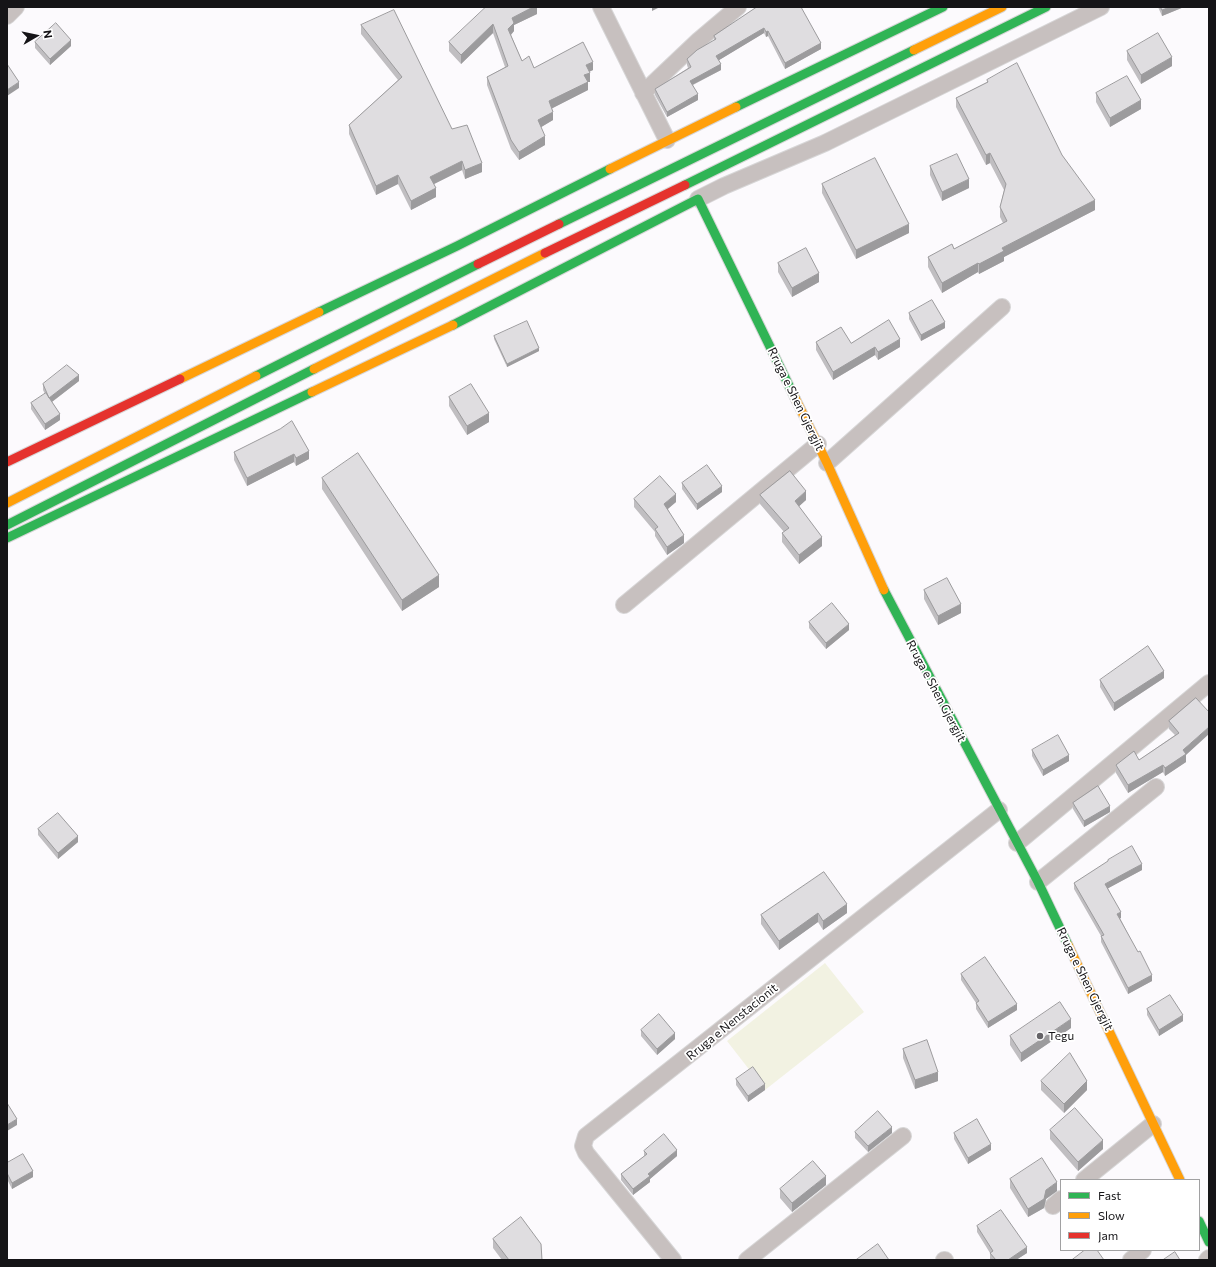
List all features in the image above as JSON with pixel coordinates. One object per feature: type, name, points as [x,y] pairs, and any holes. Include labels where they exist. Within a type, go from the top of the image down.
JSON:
[{"type":"main road","points":[[7,462],[457,246],[667,140],[943,7]]},
{"type":"main road","points":[[7,503],[429,288],[1002,7]]},
{"type":"main road","points":[[7,525],[436,307],[1046,7]]},
{"type":"main road","points":[[7,538],[461,321],[698,199]]},
{"type":"main road","name":"Rruga e Shen Gjergjit","points":[[698,199],[818,444],[889,602],[1038,882],[1180,1179]]},
{"type":"main road","points":[[1200,1223],[1209,1242]]},
{"type":"street","points":[[7,16],[16,7]]},
{"type":"street","points":[[601,7],[667,140]]},
{"type":"street","points":[[643,92],[699,40],[738,7]]},
{"type":"street","points":[[698,199],[724,186],[824,143],[1101,7]]},
{"type":"street","points":[[827,463],[1002,307]]},
{"type":"street","points":[[624,606],[818,444]]},
{"type":"street","points":[[1017,843],[1209,684]]},
{"type":"street","points":[[1038,882],[1156,787]]},
{"type":"street","name":"Rruga e Nenstacionit","points":[[673,1260],[586,1153],[584,1146],[586,1136],[999,810]]},
{"type":"street","points":[[1085,1179],[1153,1124]]},
{"type":"street","points":[[747,1260],[903,1136]]},
{"type":"street","points":[[1131,1260],[1142,1251]]},
{"type":"green space","points":[[825,963],[864,1012],[765,1090],[727,1041]]},
{"type":"building","points":[[486,7],[533,7],[512,18],[514,23],[508,29],[522,61],[529,56],[534,68],[583,42],[593,62],[586,65],[590,73],[584,75],[588,82],[549,101],[553,112],[538,120],[545,136],[519,152],[511,140],[487,77],[508,66],[493,24],[461,55],[449,42]]},
{"type":"building","points":[[757,7],[801,7],[821,43],[785,63],[768,31],[766,32],[764,28],[716,56],[721,64],[690,81],[698,94],[667,112],[655,89],[691,67],[687,59],[697,50],[716,39],[714,36]]},
{"type":"building","points":[[1161,7],[1170,7],[1162,10]]},
{"type":"building","points":[[394,10],[452,129],[467,125],[482,163],[465,170],[462,161],[430,177],[436,188],[411,201],[398,175],[376,186],[349,125],[402,77],[361,25]]},
{"type":"building","points":[[56,23],[71,40],[50,59],[35,42]]},
{"type":"building","points":[[1158,33],[1172,57],[1141,75],[1127,51]]},
{"type":"building","points":[[1017,63],[1062,155],[1095,200],[1002,248],[1004,251],[979,264],[978,263],[942,283],[928,257],[952,244],[954,249],[1007,221],[1000,207],[1006,184],[990,153],[986,155],[956,98],[988,82],[987,80]]},
{"type":"building","points":[[7,64],[19,82],[7,90]]},
{"type":"building","points":[[1127,76],[1141,100],[1110,118],[1096,93]]},
{"type":"building","points":[[957,154],[969,179],[942,192],[930,166]]},
{"type":"building","points":[[875,158],[909,224],[856,250],[822,184]]},
{"type":"building","points":[[806,248],[819,273],[792,288],[778,263]]},
{"type":"building","points":[[932,300],[945,322],[921,335],[909,313]]},
{"type":"building","points":[[889,320],[900,339],[878,352],[875,347],[833,372],[816,342],[841,327],[851,343]]},
{"type":"building","points":[[527,321],[539,348],[507,364],[494,336]]},
{"type":"building","points":[[67,365],[79,375],[49,398],[43,384]]},
{"type":"building","points":[[471,384],[489,413],[467,426],[449,397]]},
{"type":"building","points":[[46,393],[60,414],[45,424],[31,403]]},
{"type":"building","points":[[292,421],[309,451],[296,458],[294,454],[247,478],[234,452],[280,429]]},
{"type":"building","points":[[358,453],[439,575],[402,600],[322,478]]},
{"type":"building","points":[[707,465],[722,486],[697,504],[682,483]]},
{"type":"building","points":[[790,471],[806,491],[795,501],[822,537],[799,555],[782,533],[789,528],[760,495]]},
{"type":"building","points":[[660,476],[676,494],[664,504],[684,535],[667,547],[655,529],[658,527],[634,499]]},
{"type":"building","points":[[947,578],[961,604],[938,616],[924,590]]},
{"type":"building","points":[[832,603],[849,624],[826,643],[809,622]]},
{"type":"building","points":[[1148,646],[1164,671],[1114,703],[1100,680]]},
{"type":"building","points":[[1196,698],[1209,712],[1209,727],[1183,750],[1186,754],[1165,768],[1163,765],[1128,785],[1116,765],[1134,751],[1139,760],[1179,733],[1169,721]]},
{"type":"building","points":[[1058,735],[1069,755],[1043,770],[1032,750]]},
{"type":"building","points":[[1098,786],[1110,806],[1084,821],[1073,803]]},
{"type":"building","points":[[58,813],[78,836],[58,853],[38,829]]},
{"type":"building","points":[[1132,846],[1142,864],[1105,884],[1121,912],[1117,914],[1138,952],[1140,951],[1152,975],[1128,988],[1101,936],[1104,935],[1074,883]]},
{"type":"building","points":[[824,872],[847,904],[823,921],[818,913],[779,941],[761,915]]},
{"type":"building","points":[[985,957],[1017,1004],[988,1022],[976,1003],[979,1001],[961,974]]},
{"type":"building","points":[[1170,995],[1183,1015],[1159,1030],[1147,1009]]},
{"type":"building","points":[[1060,1002],[1071,1019],[1021,1053],[1010,1036]]},
{"type":"building","points":[[659,1014],[675,1033],[657,1049],[641,1030]]},
{"type":"building","points":[[927,1040],[938,1072],[915,1080],[903,1049]]},
{"type":"building","points":[[1070,1053],[1087,1081],[1064,1104],[1041,1081]]},
{"type":"building","points":[[753,1067],[765,1084],[748,1096],[736,1079]]},
{"type":"building","points":[[7,1103],[17,1119],[7,1125]]},
{"type":"building","points":[[1075,1108],[1103,1140],[1078,1162],[1050,1130]]},
{"type":"building","points":[[878,1111],[892,1127],[868,1146],[855,1132]]},
{"type":"building","points":[[977,1119],[991,1144],[968,1158],[954,1133]]},
{"type":"building","points":[[664,1134],[677,1150],[648,1174],[650,1176],[633,1189],[621,1174],[647,1154],[644,1151]]},
{"type":"building","points":[[23,1154],[33,1171],[12,1183],[7,1173],[7,1163]]},
{"type":"building","points":[[1042,1158],[1057,1182],[1046,1190],[1044,1199],[1028,1209],[1010,1179]]},
{"type":"building","points":[[813,1161],[826,1176],[792,1203],[780,1189]]},
{"type":"building","points":[[1001,1210],[1027,1247],[1008,1260],[996,1260],[990,1253],[993,1251],[977,1226]]},
{"type":"building","points":[[521,1217],[541,1244],[542,1260],[509,1260],[493,1239]]},
{"type":"building","points":[[878,1244],[889,1260],[856,1260]]},
{"type":"building","points":[[1084,1251],[1098,1251],[1104,1260],[1072,1260]]},
{"type":"building","points":[[1175,1252],[1180,1260],[1163,1260]]},
{"type":"traffic: fast","points":[[736,107],[943,7]]},
{"type":"traffic: fast","points":[[685,185],[1046,7]]},
{"type":"traffic: fast","points":[[559,224],[914,50]]},
{"type":"traffic: fast","points":[[319,312],[457,246],[610,169]]},
{"type":"traffic: fast","points":[[453,325],[698,199],[795,398]]},
{"type":"traffic: fast","points":[[256,376],[478,264]]},
{"type":"traffic: fast","points":[[7,525],[314,369]]},
{"type":"traffic: fast","points":[[7,538],[312,392]]},
{"type":"traffic: fast","points":[[884,590],[1038,882],[1068,945]]},
{"type":"traffic: fast","points":[[1200,1223],[1209,1242]]},
{"type":"traffic: slow","points":[[914,50],[1002,7]]},
{"type":"traffic: slow","points":[[610,169],[736,107]]},
{"type":"traffic: slow","points":[[314,369],[545,253]]},
{"type":"traffic: slow","points":[[180,379],[319,312]]},
{"type":"traffic: slow","points":[[312,392],[453,325]]},
{"type":"traffic: slow","points":[[7,503],[256,376]]},
{"type":"traffic: slow","points":[[795,398],[827,463],[884,590]]},
{"type":"traffic: slow","points":[[1068,945],[1180,1179]]},
{"type":"traffic: jam","points":[[545,253],[685,185]]},
{"type":"traffic: jam","points":[[478,264],[559,224]]},
{"type":"traffic: jam","points":[[7,462],[180,379]]},
{"type":"place","name":"Tegu","points":[[1040,1036]]}]
